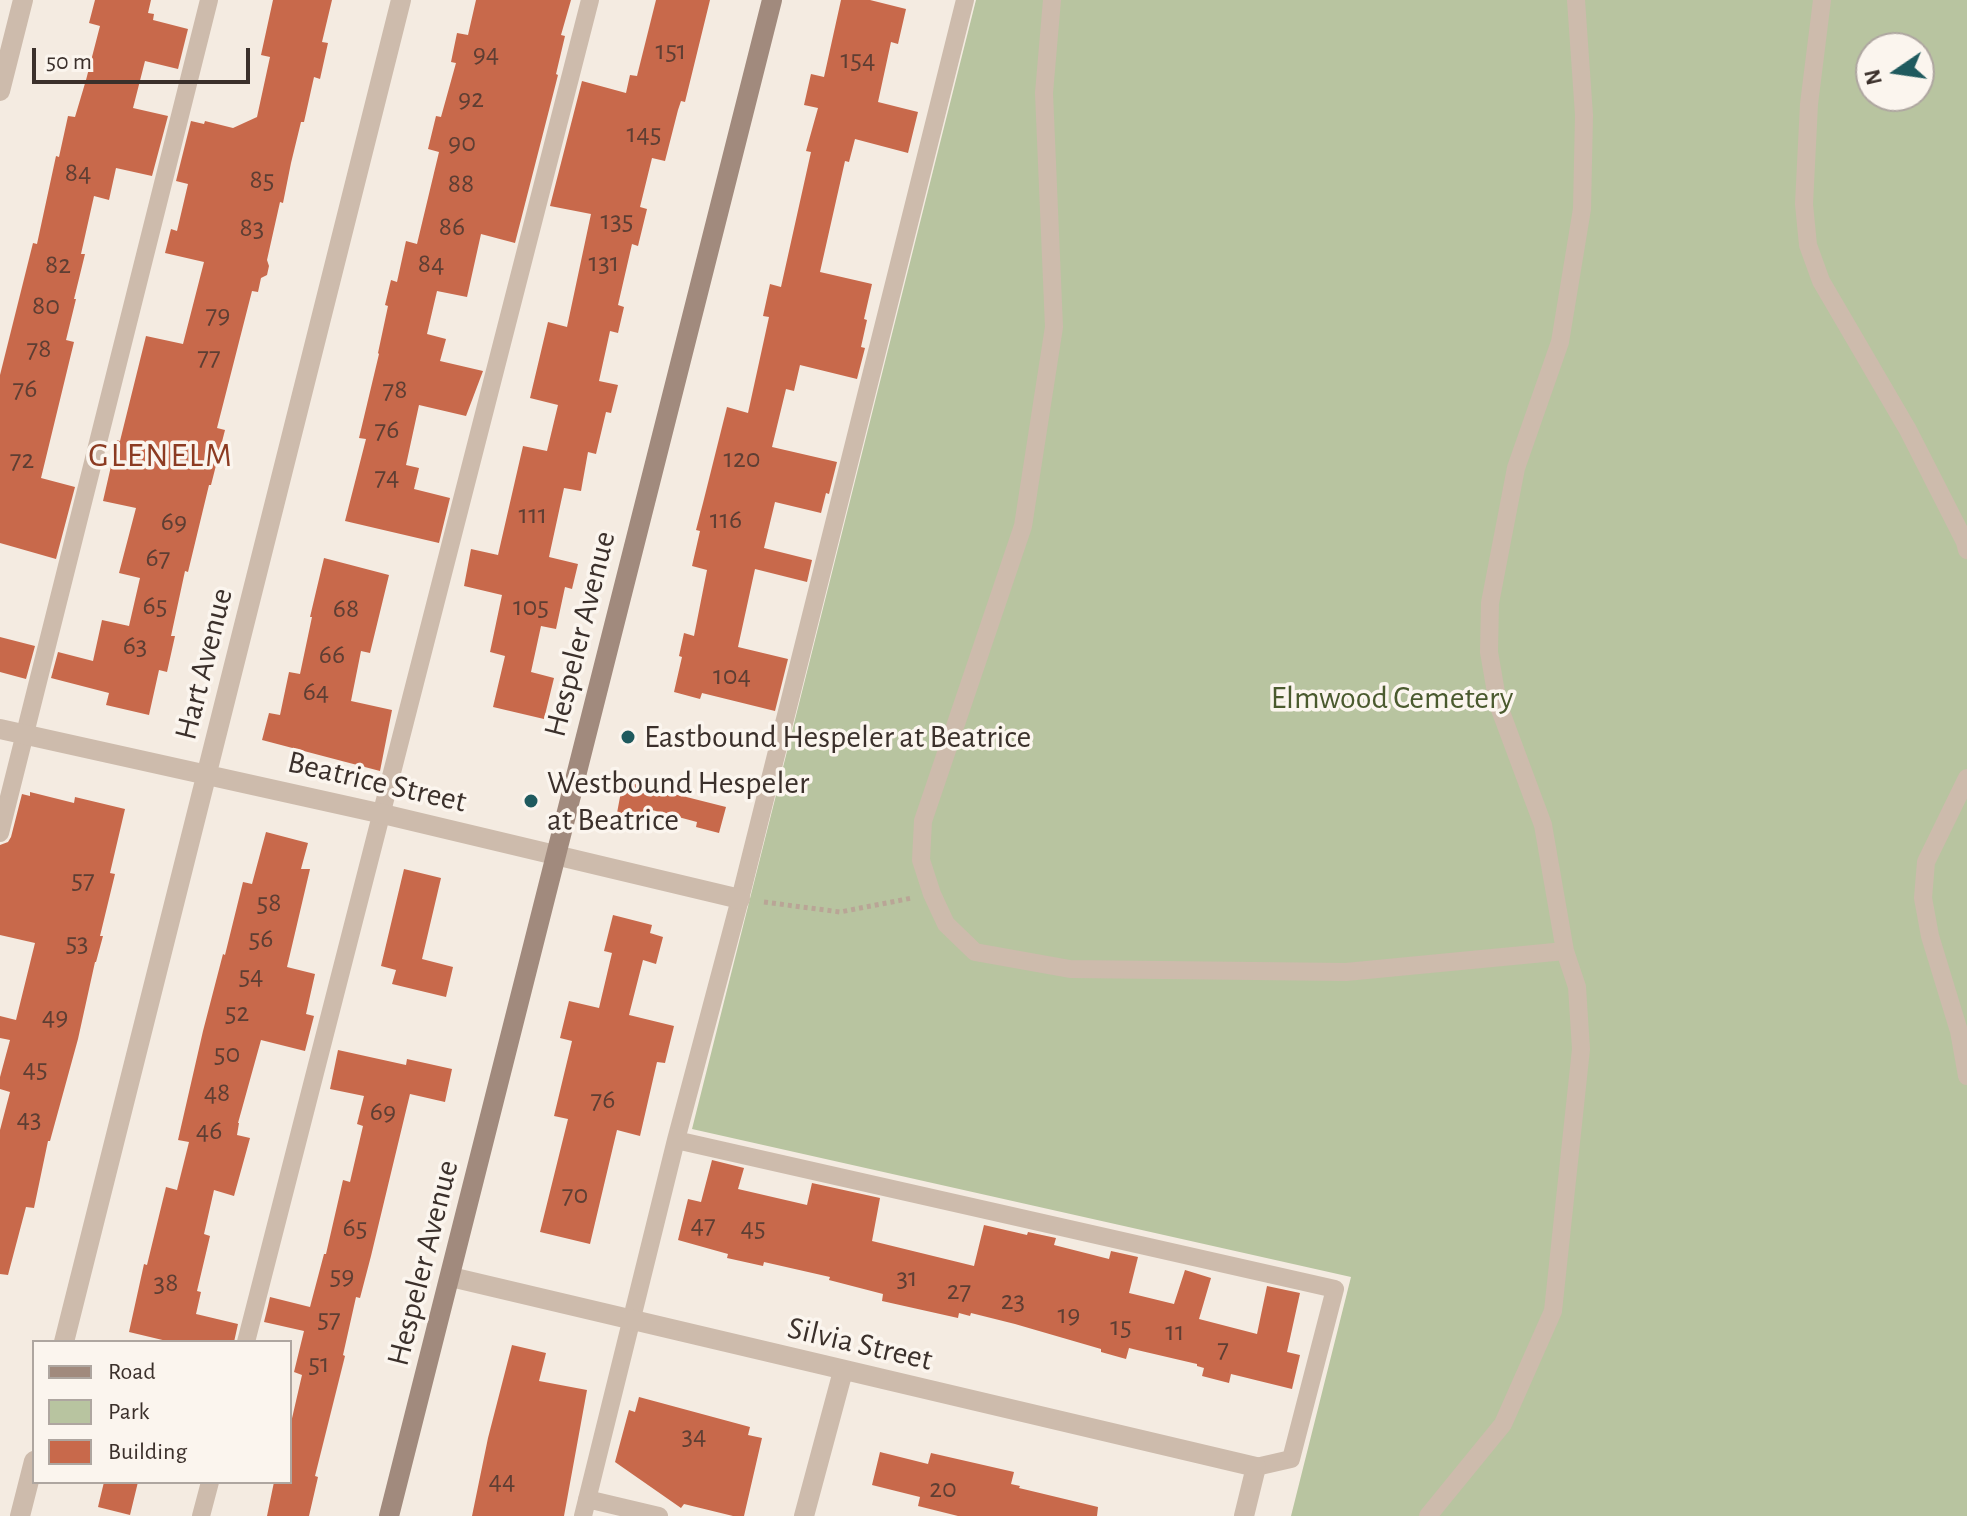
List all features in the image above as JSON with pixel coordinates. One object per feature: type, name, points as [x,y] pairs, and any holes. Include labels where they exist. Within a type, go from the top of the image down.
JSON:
[{"type":"main road","name":"Hespeler Avenue","points":[[389,1516],[772,0]]},
{"type":"street","points":[[0,91],[23,0]]},
{"type":"street","name":"Hart Avenue","points":[[65,1340],[401,0]]},
{"type":"street","name":"Beatrice Street","points":[[0,729],[383,814],[740,899]]},
{"type":"street","name":"Silvia Street","points":[[451,1277],[1256,1467]]},
{"type":"street","points":[[804,1516],[843,1371]]},
{"type":"street","points":[[1244,1516],[1256,1467]]},
{"type":"street","points":[[20,1516],[32,1469]]},
{"type":"lane","points":[[0,833],[209,0]]},
{"type":"lane","points":[[247,1340],[590,0]]},
{"type":"lane","points":[[659,1516],[585,1508],[965,0]]},
{"type":"lane","points":[[1052,0],[1044,93],[1054,327],[1023,526],[923,821],[921,860],[946,924],[975,952],[1070,969],[1346,972],[1565,951]]},
{"type":"lane","points":[[1428,1516],[1503,1424],[1553,1311],[1581,1049],[1577,987],[1565,951],[1543,825],[1498,704],[1489,652],[1490,603],[1516,468],[1560,342],[1582,209],[1584,115],[1576,0]]},
{"type":"lane","points":[[1822,0],[1809,104],[1804,204],[1808,245],[1821,281],[1908,430],[1967,550]]},
{"type":"lane","points":[[1967,778],[1926,862],[1923,898],[1930,936],[1959,1031],[1967,1076]]},
{"type":"lane","points":[[676,1140],[1335,1289],[1291,1459],[1256,1467]]},
{"type":"lane","points":[[201,1516],[209,1484]]},
{"type":"path","points":[[740,899],[840,912],[932,894]]},
{"type":"green space","name":"Elmwood Cemetery","points":[[976,0],[1967,0],[1967,1516],[1291,1516],[1351,1277],[692,1129]]},
{"type":"building","points":[[95,0],[151,0],[148,13],[154,14],[153,20],[188,29],[178,69],[145,61],[133,108],[168,116],[152,176],[116,168],[109,200],[94,196],[66,340],[74,342],[41,478],[75,487],[56,559],[0,543],[0,375],[33,243],[37,244],[56,156],[59,157],[68,116],[75,117],[100,26],[89,23]]},
{"type":"building","points":[[273,0],[332,0],[322,42],[328,43],[320,79],[314,77],[304,122],[301,122],[267,260],[267,275],[261,278],[258,292],[252,291],[217,428],[225,430],[188,572],[185,571],[167,672],[159,670],[149,715],[106,705],[109,693],[51,678],[58,652],[93,661],[102,620],[129,626],[140,578],[119,573],[136,508],[103,501],[146,336],[183,344],[204,262],[165,253],[171,229],[177,231],[188,184],[176,181],[191,121],[233,128],[257,117],[270,57],[261,55]]},
{"type":"building","points":[[476,0],[571,0],[561,35],[565,36],[558,75],[515,243],[481,234],[467,297],[437,291],[427,334],[446,339],[440,361],[483,371],[466,416],[419,405],[406,465],[419,468],[414,489],[450,498],[439,543],[345,521],[366,439],[359,438],[379,354],[391,280],[397,282],[406,241],[417,244],[439,152],[428,149],[436,116],[441,117],[456,63],[451,62],[457,33],[468,35]]},
{"type":"building","points":[[656,0],[710,0],[685,102],[681,101],[665,161],[652,158],[640,207],[647,209],[638,246],[632,244],[618,305],[624,307],[618,333],[610,331],[599,381],[618,385],[611,413],[606,412],[596,454],[588,452],[581,491],[564,488],[549,557],[578,564],[572,589],[565,587],[556,629],[541,626],[531,672],[554,678],[544,719],[493,707],[505,656],[490,652],[502,595],[464,586],[471,549],[498,555],[523,446],[547,451],[558,405],[530,398],[548,322],[567,327],[591,214],[550,206],[582,81],[626,93],[630,75],[637,76]]},
{"type":"building","points":[[841,0],[870,0],[906,9],[898,44],[891,42],[878,102],[918,112],[908,153],[855,139],[849,162],[845,161],[820,272],[872,284],[864,319],[867,320],[861,347],[865,348],[857,379],[800,365],[794,391],[786,389],[772,447],[837,462],[821,513],[775,502],[764,548],[812,560],[807,582],[755,569],[738,647],[788,659],[775,711],[702,693],[700,699],[674,692],[684,633],[694,636],[707,570],[692,566],[700,531],[696,530],[727,407],[748,413],[769,317],[763,316],[770,284],[781,287],[811,152],[806,151],[818,108],[804,105],[811,74],[824,77]]},
{"type":"building","points":[[324,558],[389,575],[370,653],[361,651],[351,701],[392,710],[380,771],[262,740],[269,713],[280,715],[289,672],[300,674]]},
{"type":"building","points":[[0,637],[35,646],[26,679],[0,672]]},
{"type":"building","points":[[623,781],[726,807],[719,833],[696,827],[697,822],[652,810],[649,821],[617,813]]},
{"type":"building","points":[[30,792],[74,803],[75,797],[125,809],[110,873],[115,874],[100,936],[103,936],[78,1039],[48,1141],[34,1208],[26,1207],[8,1275],[0,1274],[0,1130],[10,1092],[0,1089],[0,1077],[10,1040],[0,1038],[0,1016],[16,1020],[35,943],[0,935],[0,845],[11,837],[22,794],[30,796]]},
{"type":"building","points":[[266,832],[308,843],[301,869],[310,869],[287,967],[315,974],[306,1014],[314,1016],[305,1051],[261,1040],[238,1123],[237,1135],[250,1138],[234,1196],[214,1190],[204,1234],[210,1236],[197,1291],[201,1292],[196,1314],[238,1324],[234,1340],[163,1340],[129,1332],[166,1187],[177,1190],[189,1142],[178,1140],[223,954],[243,882],[252,884]]},
{"type":"building","points":[[404,869],[441,878],[422,959],[453,967],[446,997],[392,984],[396,970],[381,966]]},
{"type":"building","points":[[613,915],[652,925],[650,933],[663,937],[656,964],[643,960],[629,1015],[674,1026],[665,1063],[657,1062],[640,1136],[617,1130],[590,1244],[540,1232],[568,1119],[554,1116],[572,1041],[560,1038],[569,1001],[599,1008],[612,953],[604,951]]},
{"type":"building","points":[[338,1050],[406,1065],[407,1059],[452,1069],[445,1102],[410,1094],[360,1298],[356,1297],[345,1356],[315,1476],[318,1477],[309,1516],[267,1516],[274,1484],[292,1484],[292,1418],[302,1375],[294,1372],[304,1331],[264,1322],[270,1297],[310,1307],[343,1180],[350,1182],[363,1126],[357,1124],[364,1096],[330,1089]]},
{"type":"building","points":[[712,1160],[744,1168],[738,1189],[807,1205],[812,1183],[880,1198],[872,1241],[974,1266],[984,1225],[1056,1238],[1054,1245],[1109,1259],[1111,1251],[1138,1257],[1129,1293],[1174,1304],[1185,1270],[1211,1278],[1199,1319],[1257,1334],[1267,1286],[1300,1293],[1287,1352],[1300,1355],[1292,1389],[1231,1374],[1229,1383],[1202,1376],[1204,1368],[1197,1364],[1129,1348],[1126,1359],[1101,1352],[1101,1349],[971,1313],[970,1316],[959,1313],[958,1318],[882,1301],[883,1294],[829,1280],[830,1277],[764,1262],[763,1266],[727,1258],[728,1254],[678,1240],[688,1199],[701,1202]]},
{"type":"building","points":[[512,1345],[546,1353],[539,1381],[587,1390],[564,1516],[472,1516]]},
{"type":"building","points":[[639,1397],[750,1427],[748,1435],[762,1438],[744,1516],[684,1504],[681,1508],[615,1462],[629,1410],[635,1412]]},
{"type":"building","points":[[880,1452],[928,1464],[931,1453],[1014,1472],[1011,1484],[1098,1507],[1097,1516],[958,1516],[918,1506],[920,1497],[872,1485]]},
{"type":"building","points":[[104,1484],[138,1484],[130,1515],[98,1507]]},
{"type":"place","name":"Eastbound Hespeler at Beatrice","points":[[628,737]]},
{"type":"place","name":"Westbound Hespeler at Beatrice","points":[[531,801]]},
{"type":"district","name":"GLENELM","points":[[161,456]]}]
